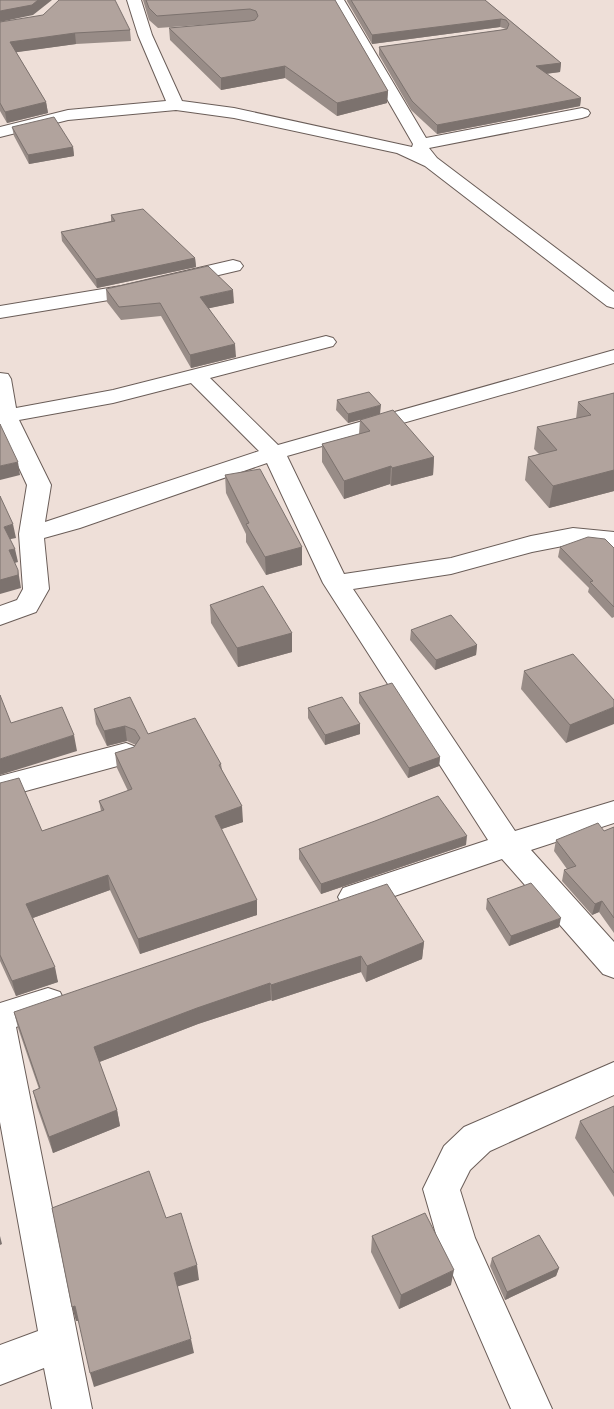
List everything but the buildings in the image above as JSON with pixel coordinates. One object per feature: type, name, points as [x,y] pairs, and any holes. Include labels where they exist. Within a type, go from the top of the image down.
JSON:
[{"type":"street","points":[[134,0],[145,35],[176,105]]},
{"type":"street","points":[[337,0],[421,144],[420,150],[431,162],[614,302]]},
{"type":"street","points":[[145,35],[164,34]]},
{"type":"street","points":[[366,51],[386,49]]},
{"type":"street","points":[[0,132],[68,115],[176,105],[234,113],[402,149],[431,162]]},
{"type":"street","points":[[421,144],[582,113]]},
{"type":"street","points":[[0,312],[121,292],[233,266]]},
{"type":"street","points":[[6,416],[113,396],[326,342]]},
{"type":"street","points":[[31,534],[71,523],[274,453],[614,356]]},
{"type":"street","points":[[196,376],[274,453],[336,583],[508,844],[614,964]]},
{"type":"street","points":[[0,379],[6,416],[39,485],[31,534],[36,589],[27,606],[0,616]]},
{"type":"street","points":[[336,583],[451,566],[531,544],[573,536],[614,540]]},
{"type":"street","points":[[0,787],[126,754]]},
{"type":"street","points":[[330,906],[508,844],[614,812]]},
{"type":"street","points":[[0,1018],[75,992]]},
{"type":"street","points":[[0,1028],[58,1343],[72,1409]]},
{"type":"street","points":[[532,1409],[457,1241],[441,1189],[457,1158],[476,1139],[614,1078]]},
{"type":"street","points":[[0,1365],[58,1343]]}]
